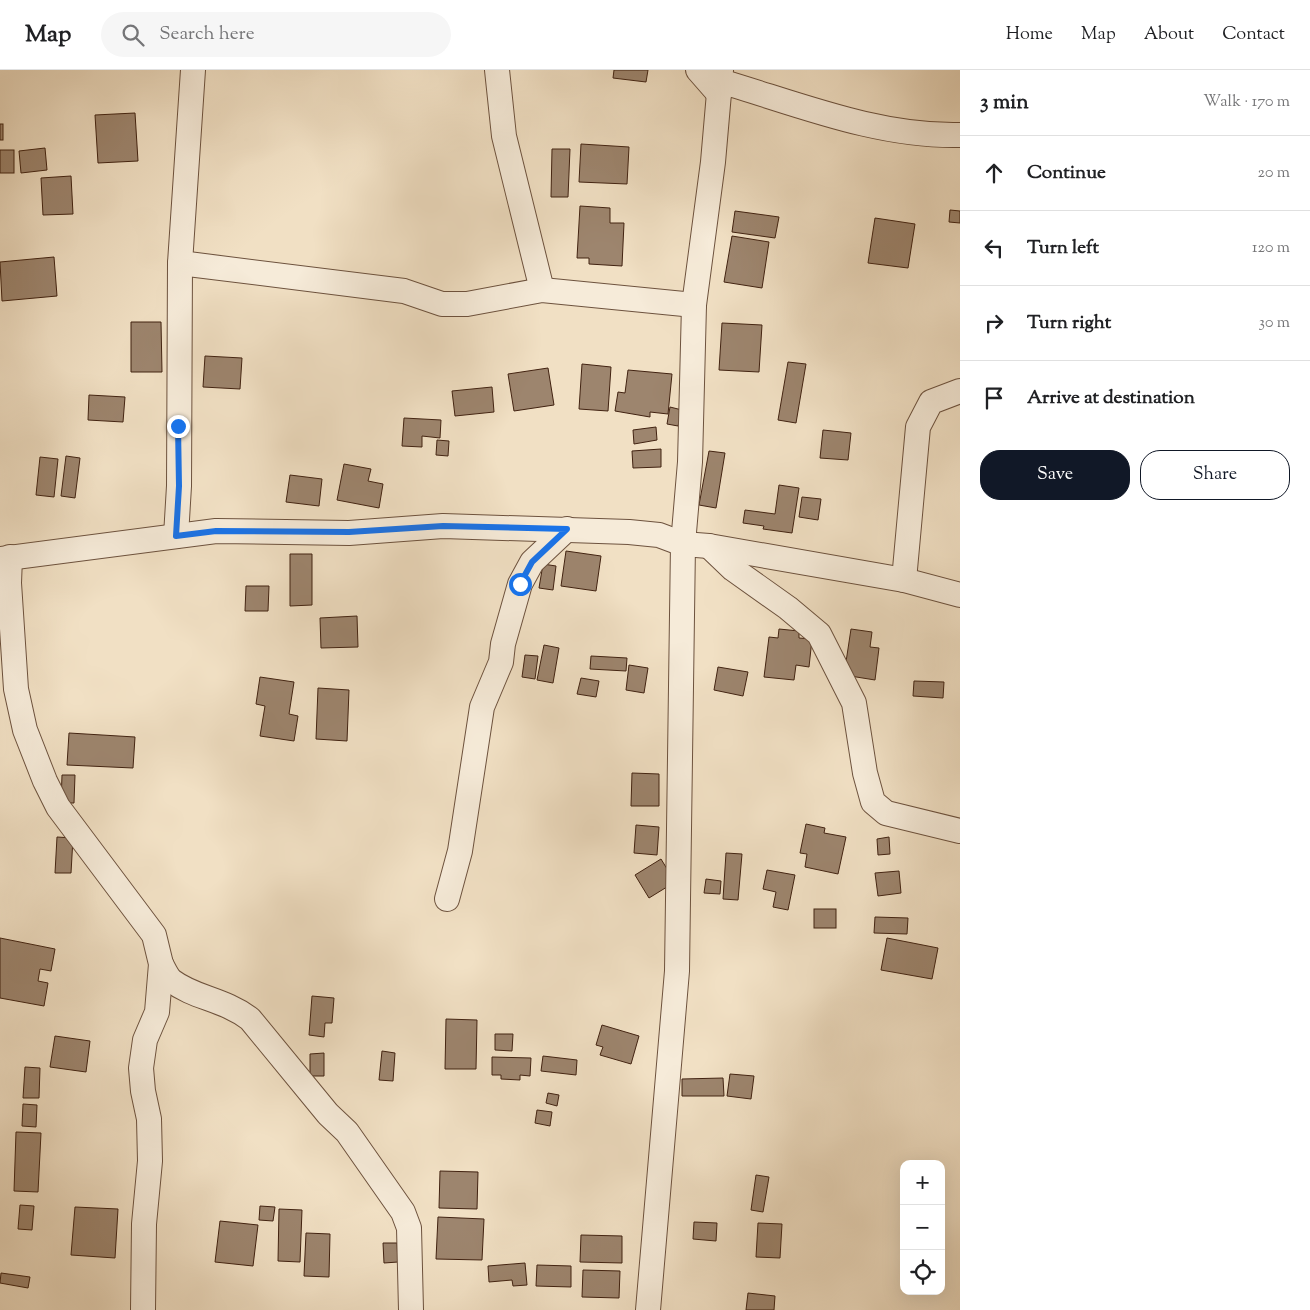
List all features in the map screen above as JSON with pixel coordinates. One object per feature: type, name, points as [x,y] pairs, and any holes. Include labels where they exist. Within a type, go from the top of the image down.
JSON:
[{"type":"street","points":[[176,536],[179,486],[180,262],[193,70]]},
{"type":"street","points":[[497,70],[504,136],[542,290]]},
{"type":"street","points":[[698,70],[720,82],[849,121],[937,135],[960,135]]},
{"type":"street","points":[[648,1310],[678,971],[684,544],[690,462],[694,305],[714,162],[720,82]]},
{"type":"street","points":[[180,262],[404,291],[442,304],[468,304],[542,290],[694,305]]},
{"type":"street","points":[[904,580],[918,427],[930,402],[960,391]]},
{"type":"street","points":[[411,1310],[409,1228],[400,1207],[347,1132],[328,1114],[250,1019],[235,1008],[187,990],[170,980],[161,964],[154,935],[58,807],[28,738],[16,689],[5,558],[216,531],[349,532],[443,526],[567,529],[659,535],[684,544],[709,546],[904,580],[960,595]]},
{"type":"street","points":[[447,899],[460,851],[482,707],[501,662],[503,644],[520,584],[532,562],[567,529]]},
{"type":"street","points":[[709,546],[733,569],[788,608],[819,634],[854,704],[865,773],[873,802],[886,813],[960,831]]},
{"type":"street","points":[[143,1310],[144,1224],[150,1161],[149,1119],[141,1068],[145,1040],[157,1012],[161,964]]},
{"type":"building","points":[[614,70],[648,70],[646,82],[613,78]]},
{"type":"building","points":[[135,113],[138,161],[98,163],[95,115]]},
{"type":"building","points":[[0,124],[3,124],[3,140],[0,140]]},
{"type":"building","points":[[581,144],[629,147],[627,184],[579,182]]},
{"type":"building","points":[[45,148],[47,170],[21,173],[19,151]]},
{"type":"building","points":[[552,149],[570,149],[568,197],[551,197]]},
{"type":"building","points":[[0,150],[14,150],[14,173],[0,173]]},
{"type":"building","points":[[71,176],[73,214],[43,215],[41,178]]},
{"type":"building","points":[[580,206],[610,208],[610,223],[624,223],[622,266],[589,264],[589,258],[577,258]]},
{"type":"building","points":[[950,210],[960,211],[960,223],[949,222]]},
{"type":"building","points":[[735,211],[779,217],[775,238],[732,232]]},
{"type":"building","points":[[875,218],[915,224],[908,268],[868,263]]},
{"type":"building","points":[[732,236],[769,242],[762,288],[724,282]]},
{"type":"building","points":[[54,257],[57,296],[2,301],[0,262]]},
{"type":"building","points":[[131,322],[161,322],[162,372],[131,372]]},
{"type":"building","points":[[722,323],[762,325],[759,372],[719,370]]},
{"type":"building","points":[[205,356],[242,358],[240,389],[203,387]]},
{"type":"building","points":[[788,362],[806,364],[796,423],[778,420]]},
{"type":"building","points":[[582,364],[611,367],[608,411],[579,409]]},
{"type":"building","points":[[548,368],[554,405],[514,411],[508,374]]},
{"type":"building","points":[[628,370],[672,374],[668,414],[650,412],[650,417],[615,411],[618,392],[625,393]]},
{"type":"building","points":[[492,387],[494,412],[455,416],[452,391]]},
{"type":"building","points":[[89,395],[125,397],[123,422],[88,420]]},
{"type":"building","points":[[670,407],[682,410],[678,426],[667,424]]},
{"type":"building","points":[[404,418],[441,420],[440,438],[422,436],[422,447],[402,446]]},
{"type":"building","points":[[656,427],[657,440],[634,444],[633,430]]},
{"type":"building","points":[[823,430],[851,433],[848,460],[820,458]]},
{"type":"building","points":[[437,440],[449,441],[448,456],[436,455]]},
{"type":"building","points":[[661,449],[661,467],[633,468],[632,451]]},
{"type":"building","points":[[709,451],[725,453],[716,508],[699,505]]},
{"type":"building","points":[[66,456],[80,458],[75,498],[61,496]]},
{"type":"building","points":[[40,457],[58,459],[54,497],[36,495]]},
{"type":"building","points":[[344,464],[371,469],[368,481],[383,484],[379,508],[337,500]]},
{"type":"building","points":[[290,475],[322,479],[319,506],[286,502]]},
{"type":"building","points":[[779,485],[799,488],[792,533],[763,529],[764,526],[743,523],[745,510],[775,514]]},
{"type":"building","points":[[802,497],[821,499],[818,520],[799,517]]},
{"type":"building","points":[[566,551],[601,556],[596,591],[561,586]]},
{"type":"building","points":[[290,554],[312,554],[312,605],[290,606]]},
{"type":"building","points":[[543,564],[556,566],[553,590],[539,588]]},
{"type":"building","points":[[246,586],[269,586],[268,611],[245,611]]},
{"type":"building","points":[[357,616],[358,647],[321,648],[320,618]]},
{"type":"building","points":[[779,629],[799,631],[799,638],[812,639],[809,667],[796,665],[794,680],[764,677],[769,637],[778,638]]},
{"type":"building","points":[[851,629],[872,632],[870,647],[879,648],[875,680],[844,675]]},
{"type":"building","points":[[544,645],[559,648],[553,683],[537,680]]},
{"type":"building","points":[[525,655],[538,656],[535,679],[522,677]]},
{"type":"building","points":[[591,656],[627,658],[626,671],[590,669]]},
{"type":"building","points":[[629,665],[648,668],[644,693],[626,690]]},
{"type":"building","points":[[718,667],[748,672],[743,696],[714,690]]},
{"type":"building","points":[[260,677],[294,682],[289,714],[298,716],[294,741],[260,736],[265,706],[256,704]]},
{"type":"building","points":[[581,678],[599,681],[596,697],[577,694]]},
{"type":"building","points":[[914,681],[944,682],[943,698],[913,696]]},
{"type":"building","points":[[318,688],[349,690],[347,741],[316,739]]},
{"type":"building","points":[[69,733],[135,737],[133,768],[67,765]]},
{"type":"building","points":[[632,773],[659,774],[659,806],[631,806]]},
{"type":"building","points":[[62,775],[75,775],[74,803],[61,803]]},
{"type":"building","points":[[806,824],[825,828],[824,833],[846,837],[838,874],[805,867],[807,854],[800,853]]},
{"type":"building","points":[[636,825],[659,827],[657,855],[634,853]]},
{"type":"building","points":[[57,837],[73,838],[71,873],[55,873]]},
{"type":"building","points":[[889,837],[890,854],[878,855],[877,839]]},
{"type":"building","points":[[726,853],[742,854],[738,900],[723,899]]},
{"type":"building","points":[[661,859],[675,882],[649,898],[635,875]]},
{"type":"building","points":[[767,870],[795,875],[788,910],[773,907],[776,892],[763,889]]},
{"type":"building","points":[[899,871],[901,893],[878,896],[875,873]]},
{"type":"building","points":[[706,879],[721,881],[720,894],[704,893]]},
{"type":"building","points":[[814,909],[836,909],[836,928],[814,928]]},
{"type":"building","points":[[875,917],[908,918],[907,934],[874,933]]},
{"type":"building","points":[[0,938],[55,949],[51,971],[40,969],[38,981],[48,983],[44,1006],[0,998]]},
{"type":"building","points":[[887,938],[938,948],[932,979],[881,970]]},
{"type":"building","points":[[312,996],[334,998],[332,1023],[325,1023],[324,1037],[309,1035]]},
{"type":"building","points":[[446,1019],[477,1020],[476,1069],[445,1069]]},
{"type":"building","points":[[602,1025],[639,1036],[631,1064],[600,1055],[603,1047],[596,1045]]},
{"type":"building","points":[[495,1034],[513,1034],[512,1051],[495,1050]]},
{"type":"building","points":[[55,1036],[90,1041],[86,1072],[50,1067]]},
{"type":"building","points":[[382,1051],[395,1053],[393,1081],[379,1080]]},
{"type":"building","points":[[324,1053],[324,1076],[310,1076],[310,1054]]},
{"type":"building","points":[[543,1056],[577,1060],[576,1075],[541,1071]]},
{"type":"building","points":[[492,1057],[531,1058],[530,1076],[520,1075],[520,1080],[501,1079],[501,1075],[492,1075]]},
{"type":"building","points":[[25,1067],[40,1068],[39,1098],[23,1098]]},
{"type":"building","points":[[730,1074],[754,1076],[751,1099],[727,1096]]},
{"type":"building","points":[[723,1078],[724,1096],[682,1096],[682,1079]]},
{"type":"building","points":[[548,1093],[559,1095],[557,1106],[546,1103]]},
{"type":"building","points":[[23,1104],[37,1105],[36,1127],[22,1126]]},
{"type":"building","points":[[537,1110],[552,1112],[550,1126],[535,1123]]},
{"type":"building","points":[[16,1132],[41,1133],[38,1192],[14,1191]]},
{"type":"building","points":[[440,1171],[478,1172],[477,1209],[439,1208]]},
{"type":"building","points":[[756,1175],[769,1177],[763,1212],[751,1210]]},
{"type":"building","points":[[20,1205],[34,1206],[32,1230],[18,1229]]},
{"type":"building","points":[[260,1206],[275,1207],[273,1221],[259,1220]]},
{"type":"building","points":[[75,1207],[118,1209],[115,1258],[71,1255]]},
{"type":"building","points":[[279,1209],[302,1210],[300,1262],[278,1261]]},
{"type":"building","points":[[438,1217],[484,1219],[482,1260],[436,1259]]},
{"type":"building","points":[[220,1221],[258,1225],[253,1266],[215,1262]]},
{"type":"building","points":[[694,1222],[717,1223],[716,1241],[693,1239]]},
{"type":"building","points":[[758,1223],[782,1224],[780,1258],[756,1257]]},
{"type":"building","points":[[306,1233],[330,1234],[329,1277],[304,1276]]},
{"type":"building","points":[[581,1235],[622,1236],[622,1263],[580,1262]]},
{"type":"building","points":[[383,1243],[397,1243],[398,1262],[384,1263]]},
{"type":"building","points":[[525,1263],[527,1285],[513,1286],[512,1280],[489,1282],[488,1266]]},
{"type":"building","points":[[537,1265],[571,1266],[571,1287],[536,1286]]},
{"type":"building","points":[[583,1270],[620,1271],[619,1298],[582,1297]]},
{"type":"building","points":[[1,1273],[30,1277],[28,1288],[0,1283]]},
{"type":"building","points":[[748,1293],[775,1296],[774,1310],[746,1310]]},
{"type":"route","points":[[178,426],[179,486],[176,536],[216,531],[349,532],[443,526],[567,529],[532,562],[520,584]]}]
